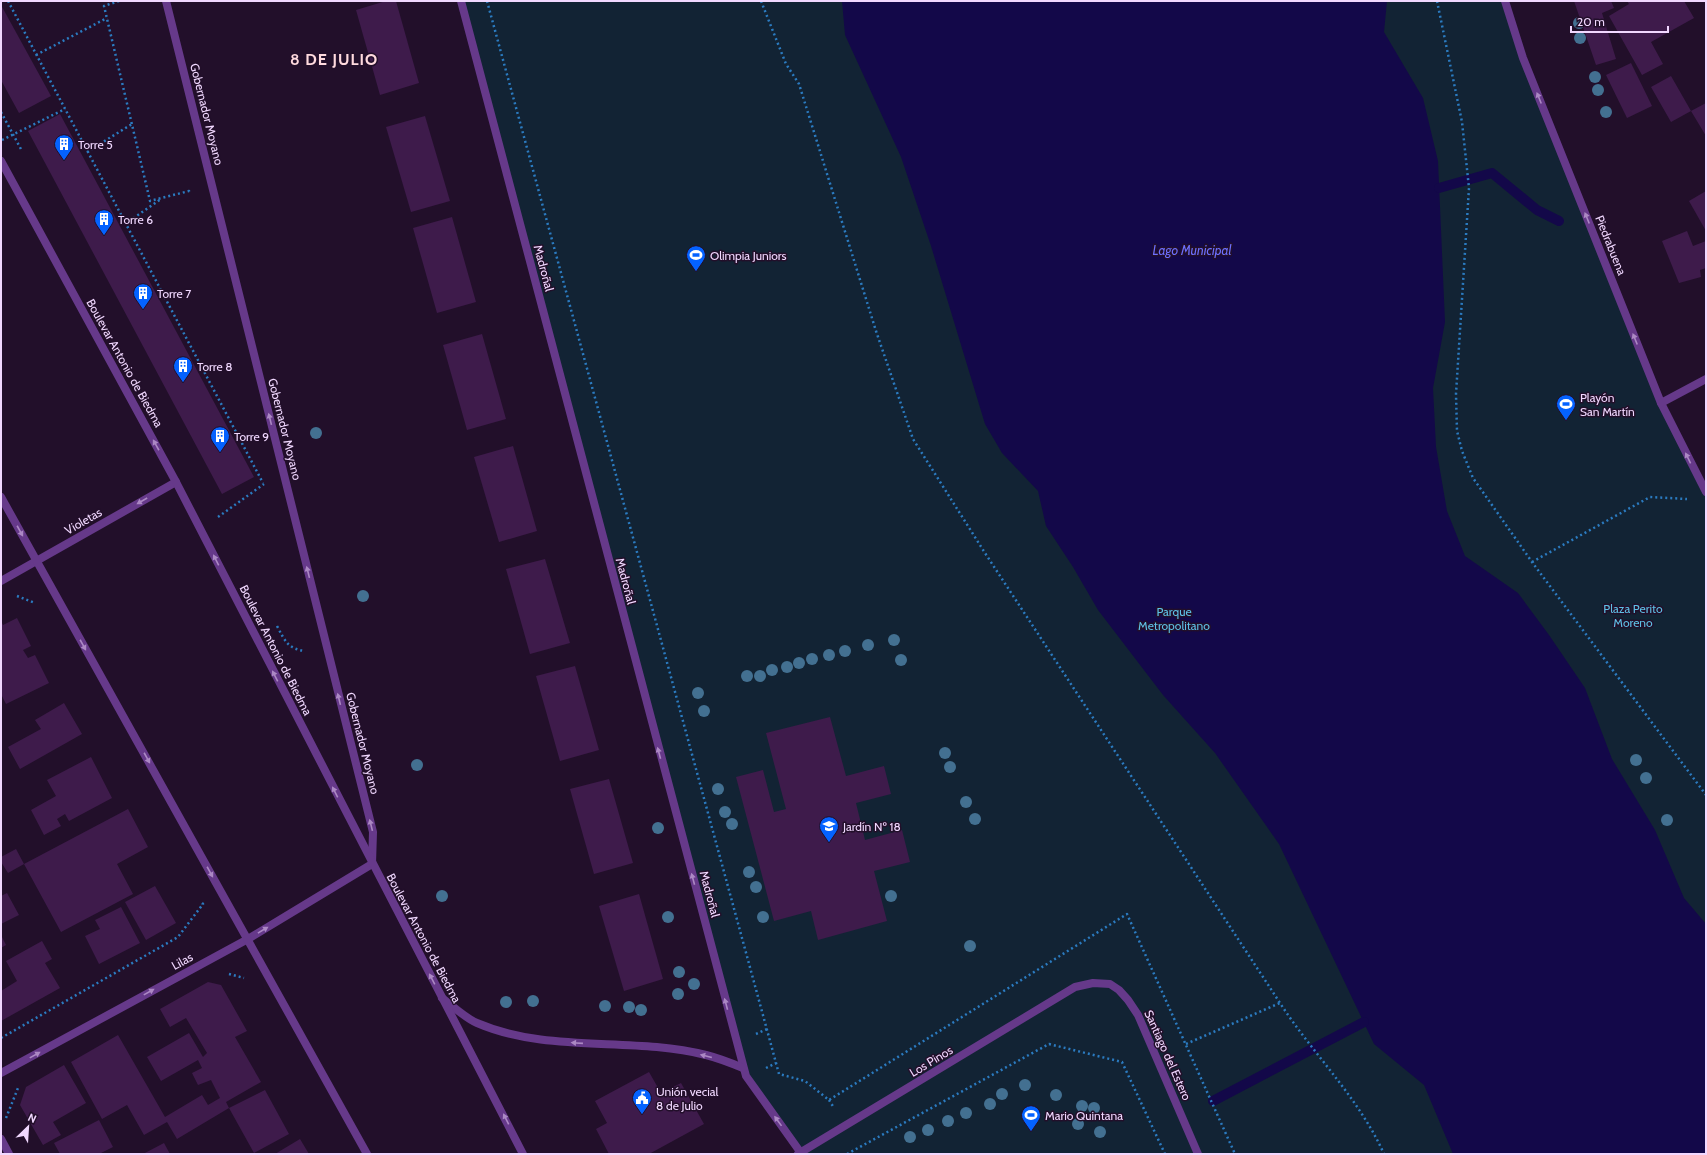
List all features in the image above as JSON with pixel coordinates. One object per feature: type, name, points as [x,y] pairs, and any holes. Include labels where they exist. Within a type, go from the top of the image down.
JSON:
[{"type":"street","name":"Gobernador Moyano","points":[[166,1],[372,832],[372,864]]},
{"type":"street","name":"Madroñal","points":[[461,1],[743,1068],[746,1076],[800,1153]]},
{"type":"street","name":"Piedrabuena","points":[[1506,1],[1523,58],[1661,403],[1706,492]]},
{"type":"street","name":"Boulevar Antonio de Biedma","points":[[1,161],[176,482],[372,864],[524,1154]]},
{"type":"street","points":[[1661,403],[1706,379]]},
{"type":"street","name":"Violetas","points":[[1,581],[176,482]]},
{"type":"street","points":[[1,497],[367,1154]]},
{"type":"street","name":"Lilas","points":[[1,1073],[248,939],[372,864]]},
{"type":"street","name":"Santiago del Estero","points":[[1075,987],[1093,982],[1110,984],[1119,990],[1128,1000],[1138,1015],[1198,1154]]},
{"type":"street","name":"Los Pinos","points":[[800,1153],[1075,987]]},
{"type":"street","points":[[442,998],[475,1023],[502,1032],[540,1040],[660,1048],[705,1055],[743,1068]]},
{"type":"street","points":[[1,1139],[9,1154]]},
{"type":"path","points":[[8,1],[263,485]]},
{"type":"path","points":[[119,1],[104,6],[150,201],[189,191],[192,198]]},
{"type":"path","points":[[487,1],[779,1074],[805,1081],[829,1100],[1127,914],[1235,1154]]},
{"type":"path","points":[[761,1],[786,64],[799,84],[876,331],[914,439],[985,553],[1297,1029],[1354,1102],[1377,1137],[1384,1154]]},
{"type":"path","points":[[1436,1],[1455,85],[1465,147],[1469,188],[1456,394],[1457,431],[1462,451],[1473,478],[1532,562],[1706,795]]},
{"type":"path","points":[[36,55],[107,18]]},
{"type":"path","points":[[1,140],[65,109]]},
{"type":"path","points":[[1,112],[24,155]]},
{"type":"path","points":[[87,152],[132,124]]},
{"type":"path","points":[[125,224],[164,198]]},
{"type":"path","points":[[218,517],[269,480]]},
{"type":"path","points":[[1532,562],[1650,497],[1690,499]]},
{"type":"path","points":[[214,510],[222,524]]},
{"type":"path","points":[[16,596],[38,604]]},
{"type":"path","points":[[273,620],[284,640],[294,650],[306,651],[308,647]]},
{"type":"path","points":[[1,1038],[178,937],[203,904],[199,898]]},
{"type":"path","points":[[226,973],[247,979]]},
{"type":"path","points":[[1186,1044],[1280,1003]]},
{"type":"path","points":[[847,1154],[1049,1044],[1122,1062],[1165,1154]]},
{"type":"green space","name":"Parque Metropolitano","points":[[461,1],[1505,1],[1523,58],[1661,403],[1706,492],[1706,1154],[798,1154],[746,1076]]},
{"type":"water","name":"Lago Municipal","points":[[842,1],[1387,1],[1384,32],[1423,98],[1438,161],[1445,322],[1433,388],[1436,447],[1447,511],[1465,556],[1518,593],[1585,688],[1612,759],[1655,830],[1684,898],[1706,924],[1706,1154],[1453,1154],[1424,1085],[1374,1044],[1279,844],[1215,753],[1163,695],[1098,610],[1073,567],[1046,526],[1038,491],[1002,453],[985,424],[931,246],[901,157],[845,35]]},
{"type":"building","points":[[386,1],[396,1],[419,83],[380,95],[356,10]]},
{"type":"building","points":[[1574,1],[1611,1],[1614,8],[1602,13],[1616,59],[1596,65]]},
{"type":"building","points":[[1627,1],[1684,1],[1694,18],[1651,42],[1663,64],[1642,75],[1609,16],[1629,4]]},
{"type":"building","points":[[1,5],[51,96],[19,113],[1,80]]},
{"type":"building","points":[[1631,63],[1652,106],[1627,118],[1606,75]]},
{"type":"building","points":[[1671,76],[1691,111],[1671,122],[1651,87]]},
{"type":"building","points":[[1706,103],[1706,136],[1691,111]]},
{"type":"building","points":[[60,114],[254,477],[222,494],[28,131]]},
{"type":"building","points":[[425,116],[450,201],[411,212],[386,127]]},
{"type":"building","points":[[1706,191],[1706,231],[1689,201]]},
{"type":"building","points":[[452,217],[476,302],[437,313],[413,228]]},
{"type":"building","points":[[1687,231],[1693,246],[1706,241],[1706,268],[1700,270],[1701,277],[1679,283],[1662,241]]},
{"type":"building","points":[[482,334],[506,419],[467,430],[443,345]]},
{"type":"building","points":[[513,446],[537,531],[499,542],[474,457]]},
{"type":"building","points":[[545,559],[570,643],[530,654],[506,569]]},
{"type":"building","points":[[17,618],[31,646],[23,650],[28,658],[35,655],[49,683],[6,704],[1,694],[1,621],[3,625]]},
{"type":"building","points":[[575,666],[599,750],[560,761],[536,676]]},
{"type":"building","points":[[64,703],[82,734],[20,769],[8,747],[41,729],[35,720]]},
{"type":"building","points":[[830,717],[846,776],[884,766],[891,794],[856,803],[865,840],[902,830],[910,862],[874,871],[887,921],[818,940],[811,911],[774,921],[736,777],[763,770],[774,812],[786,809],[766,733]]},
{"type":"building","points":[[91,757],[112,798],[69,821],[65,814],[57,819],[61,826],[44,835],[31,810],[56,796],[47,780]]},
{"type":"building","points":[[609,779],[633,863],[594,874],[570,789]]},
{"type":"building","points":[[128,809],[148,847],[117,864],[133,894],[61,932],[24,864]]},
{"type":"building","points":[[16,849],[24,864],[8,873],[1,862],[1,857]]},
{"type":"building","points":[[155,886],[176,923],[146,940],[125,902]]},
{"type":"building","points":[[7,893],[19,915],[1,924],[1,896]]},
{"type":"building","points":[[639,894],[663,979],[624,991],[599,906]]},
{"type":"building","points":[[121,907],[140,943],[99,964],[85,936],[100,929],[95,920]]},
{"type":"building","points":[[1,935],[6,945],[1,948]]},
{"type":"building","points":[[42,941],[52,959],[45,963],[60,988],[1,1021],[1,991],[17,981],[6,961]]},
{"type":"building","points":[[208,982],[221,985],[247,1031],[235,1037],[261,1082],[226,1102],[229,1108],[177,1139],[167,1122],[144,1135],[127,1105],[102,1119],[71,1062],[118,1035],[165,1117],[202,1095],[208,1105],[220,1098],[211,1080],[198,1085],[192,1073],[202,1068],[198,1060],[161,1081],[147,1057],[189,1033],[203,1057],[207,1053],[186,1018],[170,1027],[160,1009]]},
{"type":"building","points":[[64,1065],[86,1103],[53,1122],[61,1135],[43,1145],[20,1105],[26,1087]]},
{"type":"building","points":[[649,1072],[661,1093],[681,1083],[704,1124],[649,1154],[609,1154],[596,1129],[607,1123],[595,1101]]},
{"type":"building","points":[[265,1090],[289,1134],[254,1153],[229,1108]]},
{"type":"building","points":[[99,1120],[113,1147],[99,1154],[60,1154],[54,1143]]},
{"type":"building","points":[[300,1139],[309,1154],[275,1154]]},
{"type":"building","points":[[164,1143],[170,1154],[143,1154]]},
{"type":"waterway","points":[[1439,188],[1492,173],[1537,210],[1559,221]]},
{"type":"waterway","points":[[1213,1101],[1364,1022]]},
{"type":"place","name":"Torre 5","points":[[64,161]]},
{"type":"place","name":"Torre 6","points":[[104,236]]},
{"type":"place","name":"Olimpia Juniors","points":[[696,272]]},
{"type":"place","name":"Torre 7","points":[[143,310]]},
{"type":"place","name":"Torre 8","points":[[183,383]]},
{"type":"place","name":"Playón San Martín","points":[[1566,421]]},
{"type":"place","name":"Torre 9","points":[[220,453]]},
{"type":"place","name":"Jardín Nº 18","points":[[829,843]]},
{"type":"place","name":"Unión vecial 8 de Julio","points":[[642,1115]]},
{"type":"place","name":"Mario Quintana","points":[[1031,1132]]},
{"type":"district","name":"8 DE JULIO","points":[[334,59]]},
{"type":"park label","name":"Plaza Perito Moreno","points":[[1633,615]]}]
